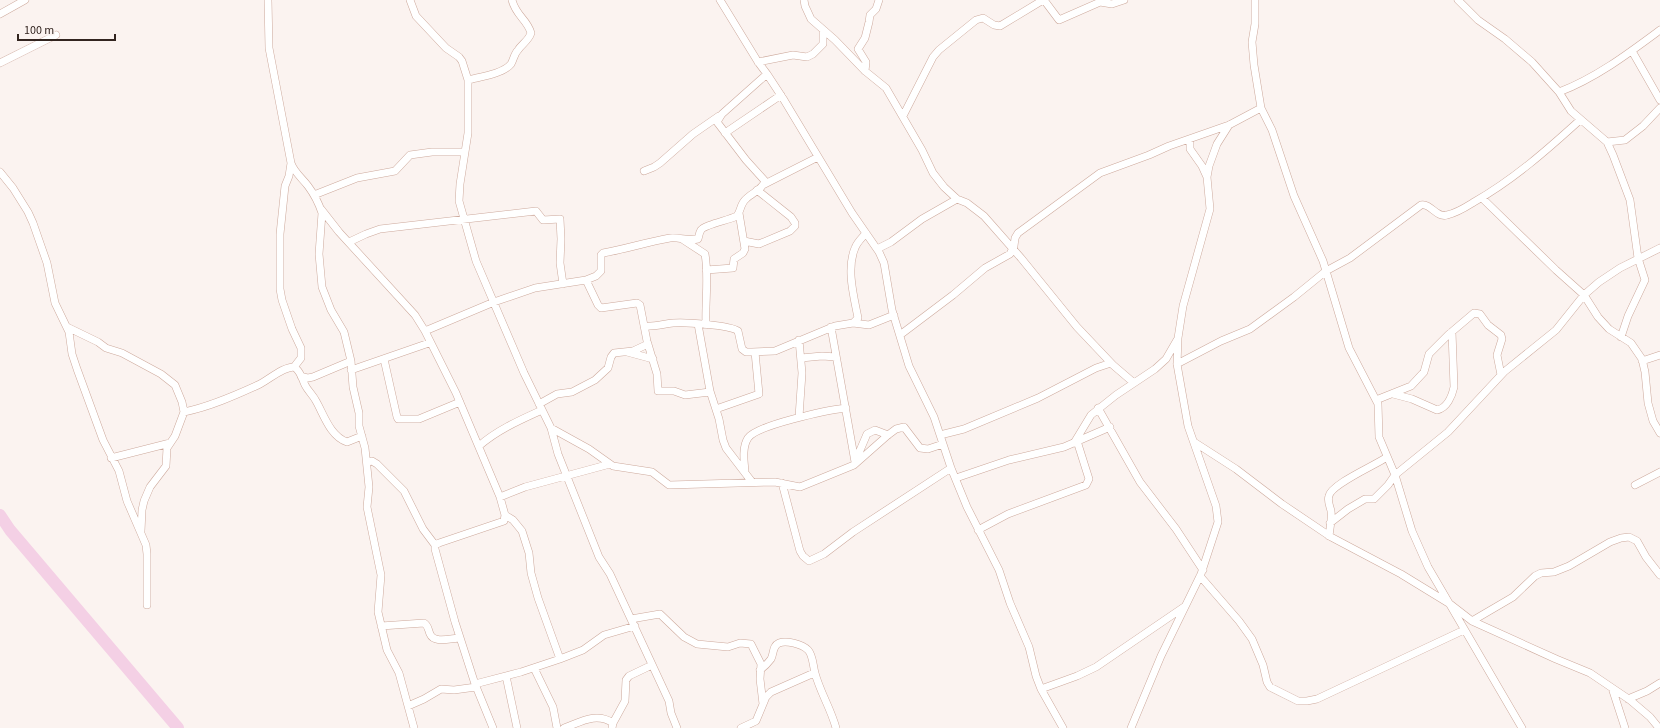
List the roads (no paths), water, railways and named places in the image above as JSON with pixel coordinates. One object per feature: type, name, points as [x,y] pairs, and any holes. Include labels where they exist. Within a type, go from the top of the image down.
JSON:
[{"type":"street","points":[[0,14],[25,0]]},
{"type":"street","points":[[268,0],[269,48],[291,163],[295,172],[314,195],[322,213],[319,254],[322,287],[331,310],[344,332],[351,361],[352,387],[359,413],[359,426],[367,462],[369,487],[366,507],[381,575],[378,612],[387,650],[396,665],[414,728]]},
{"type":"street","points":[[410,0],[416,16],[446,48],[459,57],[468,80],[469,123],[459,201],[463,220],[476,261],[540,407],[551,428],[567,477],[599,557],[610,574],[633,622],[669,701],[671,713],[677,728]]},
{"type":"street","points":[[468,80],[488,75],[511,64],[513,56],[529,38],[531,33],[530,28],[515,11],[512,0]]},
{"type":"street","points":[[720,0],[758,62],[781,95],[866,233],[878,249],[884,263],[889,300],[910,366],[927,400],[951,468],[978,530],[999,570],[1010,603],[1029,647],[1036,676],[1041,689],[1063,728]]},
{"type":"street","points":[[804,0],[809,16],[865,71],[886,88],[922,150],[933,173],[948,192],[957,199],[967,203],[984,216],[1065,313],[1111,363],[1134,383]]},
{"type":"street","points":[[865,71],[866,62],[858,49],[865,38],[870,15],[876,9],[879,0]]},
{"type":"street","points":[[903,116],[933,57],[939,50],[976,20],[983,18],[994,25],[1000,26],[1043,0],[1059,20],[1100,2],[1112,4],[1124,0]]},
{"type":"street","points":[[1255,0],[1255,24],[1252,42],[1261,108],[1272,130],[1294,196],[1326,271],[1349,348],[1376,400],[1379,409],[1378,431],[1395,475],[1417,542],[1428,567],[1522,728]]},
{"type":"street","points":[[1458,0],[1478,20],[1516,47],[1532,62],[1559,92],[1571,111],[1607,142],[1614,155],[1630,200],[1638,258],[1645,280],[1628,316],[1621,337]]},
{"type":"street","points":[[758,62],[787,56],[804,57],[813,54],[823,44],[823,30]]},
{"type":"street","points":[[1559,92],[1586,80],[1632,51],[1660,30]]},
{"type":"street","points":[[0,63],[56,36]]},
{"type":"street","points":[[1632,51],[1660,100]]},
{"type":"street","points":[[644,171],[657,166],[692,134],[722,114],[767,74]]},
{"type":"street","points":[[725,133],[781,95]]},
{"type":"street","points":[[900,334],[953,295],[985,268],[1007,256],[1018,233],[1093,176],[1190,138],[1228,125],[1261,108]]},
{"type":"street","points":[[1607,142],[1625,140],[1643,126],[1660,108]]},
{"type":"street","points":[[722,114],[717,123],[746,160],[764,178],[765,183],[763,186]]},
{"type":"street","points":[[1177,364],[1221,341],[1250,329],[1294,297],[1326,271],[1350,258],[1421,205],[1425,204],[1438,214],[1445,216],[1453,214],[1482,198],[1547,150],[1580,120]]},
{"type":"street","points":[[1131,728],[1161,656],[1202,573],[1218,522],[1218,514],[1193,442],[1187,419],[1177,364],[1178,338],[1183,306],[1210,208],[1207,177],[1209,166],[1217,144],[1228,125]]},
{"type":"street","points":[[1190,138],[1190,149],[1202,166],[1207,177]]},
{"type":"street","points":[[314,195],[357,178],[395,172],[410,155],[432,152],[465,152]]},
{"type":"street","points":[[706,270],[732,268],[734,258],[744,251],[744,241],[739,213],[741,204],[763,186],[818,157]]},
{"type":"street","points":[[184,412],[203,408],[259,384],[287,369],[294,367],[301,358],[301,348],[292,329],[282,300],[280,284],[280,234],[285,186],[291,163]]},
{"type":"street","points":[[0,172],[13,188],[30,217],[47,263],[55,303],[67,327],[71,340],[72,354],[77,369],[103,440],[121,478],[127,501],[141,532],[147,551],[146,605]]},
{"type":"street","points":[[744,241],[759,244],[790,231],[796,223],[791,217],[757,190]]},
{"type":"street","points":[[1482,198],[1584,295],[1598,317],[1609,330],[1631,343],[1642,361],[1645,372],[1648,403],[1660,433]]},
{"type":"street","points":[[878,249],[891,242],[922,219],[957,199]]},
{"type":"street","points":[[320,207],[349,242],[410,309],[425,331],[429,342],[460,402],[500,497],[505,515],[504,521],[435,545]]},
{"type":"street","points":[[349,242],[380,229],[536,211],[544,220],[560,219],[560,263],[563,284]]},
{"type":"street","points":[[425,331],[494,302],[535,288],[586,280],[596,276],[600,273],[601,255],[603,253],[621,250],[649,242],[674,238],[698,239],[700,231],[705,226],[727,221],[737,216],[739,213]]},
{"type":"street","points":[[853,324],[858,318],[851,272],[852,259],[858,242],[866,233]]},
{"type":"street","points":[[682,239],[693,247],[705,252],[706,270],[702,325],[710,392],[726,448],[752,482]]},
{"type":"street","points":[[1330,523],[1348,509],[1362,501],[1374,498],[1388,485],[1395,475],[1442,438],[1501,375],[1556,330],[1584,295],[1606,276],[1638,258],[1660,248]]},
{"type":"street","points":[[586,280],[598,305],[601,308],[640,304],[648,344],[657,374],[658,392],[674,391],[682,395],[710,392]]},
{"type":"street","points":[[1376,400],[1411,386],[1419,379],[1424,372],[1429,354],[1472,314],[1475,313],[1480,314],[1488,325],[1502,334],[1502,339],[1496,355],[1501,375]]},
{"type":"street","points":[[644,326],[654,327],[677,323],[728,327],[737,330],[742,349],[746,352],[755,352],[775,350],[831,328],[853,324],[869,325],[894,315]]},
{"type":"street","points":[[67,327],[98,342],[106,348],[122,353],[166,377],[175,385],[182,402],[184,412],[175,436],[167,448],[166,466],[152,485],[144,501],[141,532]]},
{"type":"street","points":[[831,328],[855,463]]},
{"type":"street","points":[[1393,394],[1412,399],[1438,410],[1444,407],[1454,387],[1452,332]]},
{"type":"street","points":[[978,530],[1008,514],[1086,485],[1088,477],[1076,442],[1088,419],[1098,408],[1155,369],[1166,359],[1178,338]]},
{"type":"street","points":[[799,340],[801,358],[799,417]]},
{"type":"street","points":[[351,370],[429,342]]},
{"type":"street","points":[[479,446],[540,407],[557,394],[572,392],[595,380],[608,368],[612,355],[617,352],[633,351],[648,344]]},
{"type":"street","points":[[625,352],[653,359]]},
{"type":"street","points":[[716,409],[759,394],[755,352]]},
{"type":"street","points":[[1642,361],[1660,355]]},
{"type":"street","points":[[801,358],[822,356],[836,357]]},
{"type":"street","points":[[384,359],[398,419],[419,419],[460,402]]},
{"type":"street","points":[[301,376],[308,378],[313,377],[351,361]]},
{"type":"street","points":[[940,435],[964,428],[1038,398],[1096,368],[1111,363]]},
{"type":"street","points":[[294,367],[299,371],[334,433],[347,442],[362,436]]},
{"type":"street","points":[[744,472],[745,444],[751,434],[780,422],[846,408]]},
{"type":"street","points":[[1098,408],[1140,482],[1176,529],[1202,573],[1252,639],[1263,665],[1268,685],[1278,692],[1302,702],[1317,699],[1464,630]]},
{"type":"street","points":[[551,428],[589,449],[610,464],[617,467],[652,472],[666,483],[673,486],[715,483],[774,482],[800,487],[855,463],[896,429],[904,427],[920,448],[928,449],[943,444]]},
{"type":"street","points":[[956,478],[1009,460],[1064,447],[1110,427]]},
{"type":"street","points":[[855,463],[867,434],[875,430],[888,435]]},
{"type":"street","points":[[1193,442],[1236,469],[1282,504],[1329,536],[1401,574],[1450,604],[1472,621],[1590,673],[1628,699],[1650,717],[1659,728]]},
{"type":"street","points":[[112,458],[170,443]]},
{"type":"street","points":[[1329,536],[1331,512],[1328,504],[1328,496],[1332,490],[1387,457]]},
{"type":"street","points":[[367,462],[377,464],[404,491],[420,524],[435,545],[460,638],[475,685],[493,728]]},
{"type":"street","points":[[500,497],[525,487],[567,477],[610,464]]},
{"type":"street","points":[[782,483],[800,551],[802,556],[809,561],[824,554],[853,532],[951,468]]},
{"type":"street","points":[[1635,485],[1660,472]]},
{"type":"street","points":[[505,515],[513,520],[522,531],[529,553],[531,573],[538,598],[560,659]]},
{"type":"street","points":[[1472,621],[1513,597],[1535,576],[1541,573],[1554,572],[1569,566],[1610,542],[1622,538],[1629,537],[1637,540],[1646,557],[1660,574]]},
{"type":"street","points":[[1041,689],[1077,676],[1096,667],[1184,607]]},
{"type":"street","points":[[408,706],[441,689],[454,690],[475,685],[560,659],[583,650],[604,635],[633,622],[662,615],[684,637],[703,646],[728,648],[740,643],[749,644],[752,646],[761,662],[760,679],[763,704]]},
{"type":"street","points":[[381,626],[424,623],[427,625],[430,635],[436,639],[460,638]]},
{"type":"street","points":[[760,670],[772,658],[776,644],[787,642],[804,647],[809,651],[814,672],[832,713],[836,728]]},
{"type":"street","points":[[564,728],[583,720],[597,717],[607,719],[613,725],[625,700],[626,680],[629,676],[652,665]]},
{"type":"street","points":[[534,668],[553,706],[557,728]]},
{"type":"street","points":[[741,728],[756,721],[766,697],[771,692],[814,672]]},
{"type":"street","points":[[506,676],[517,728]]},
{"type":"street","points":[[1628,699],[1647,691],[1660,683]]},
{"type":"street","points":[[1612,688],[1625,728]]},
{"type":"street","points":[[1650,717],[1660,722]]},
{"type":"waterway","points":[[0,515],[10,530],[178,728]]}]
